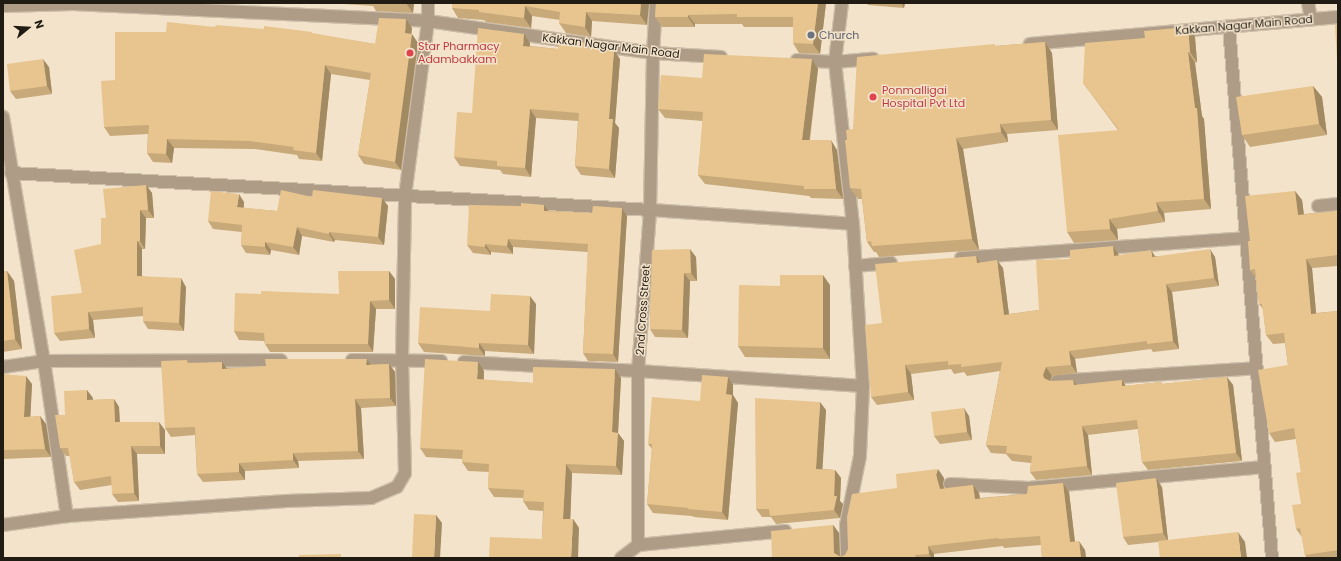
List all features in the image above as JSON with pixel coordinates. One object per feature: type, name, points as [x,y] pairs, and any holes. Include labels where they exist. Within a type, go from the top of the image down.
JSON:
[{"type":"street","points":[[3,525],[67,516],[286,501],[371,498],[397,487],[405,473],[402,359],[405,196],[428,21],[428,3]]},
{"type":"street","name":"2nd Cross Street","points":[[638,545],[638,371],[650,210],[653,53],[656,3]]},
{"type":"street","points":[[842,3],[835,62],[853,224],[862,386],[860,456],[846,525],[847,558]]},
{"type":"street","points":[[1308,3],[1311,19]]},
{"type":"street","name":"Kakkan Nagar Main Road","points":[[3,6],[73,4],[428,21],[653,53],[732,57]]},
{"type":"street","name":"Kakkan Nagar Main Road","points":[[1017,46],[1338,17]]},
{"type":"street","points":[[1229,27],[1272,558]]},
{"type":"street","points":[[788,60],[835,62],[883,58]]},
{"type":"street","points":[[3,117],[11,173],[44,361],[67,516]]},
{"type":"street","points":[[11,173],[650,210],[853,224]]},
{"type":"street","points":[[1318,206],[1338,204]]},
{"type":"street","points":[[951,259],[1245,238]]},
{"type":"street","points":[[855,266],[903,262]]},
{"type":"street","points":[[338,360],[402,359],[638,371],[862,386]]},
{"type":"street","points":[[3,367],[44,361],[291,360]]},
{"type":"street","points":[[1056,382],[1256,368]]},
{"type":"street","points":[[950,484],[1029,488],[1264,467]]},
{"type":"street","points":[[831,526],[846,525]]},
{"type":"street","points":[[621,558],[638,545],[800,529]]},
{"type":"building","points":[[452,3],[641,3],[640,15],[586,12],[585,27],[559,23],[560,12],[525,6],[524,18],[479,12],[479,10],[452,8]]},
{"type":"building","points":[[656,3],[818,3],[813,44],[793,43],[793,17],[737,17],[737,14],[688,15],[688,17],[655,17]]},
{"type":"building","points":[[379,18],[406,19],[405,33],[412,34],[395,162],[358,155],[371,73],[325,65],[316,153],[293,150],[294,147],[249,141],[167,139],[166,154],[147,153],[149,125],[104,127],[101,81],[115,80],[115,32],[166,32],[167,22],[215,27],[216,25],[264,29],[264,26],[312,32],[375,44]]},
{"type":"building","points":[[1335,25],[1338,25],[1338,78]]},
{"type":"building","points":[[1188,27],[1190,52],[1188,52],[1195,108],[1197,108],[1204,199],[1156,202],[1158,211],[1109,219],[1110,229],[1067,232],[1058,135],[1119,130],[1083,83],[1085,43],[1145,38],[1144,31]]},
{"type":"building","points":[[478,28],[524,34],[523,46],[558,49],[559,39],[584,43],[584,48],[614,50],[609,119],[613,119],[609,169],[575,166],[579,113],[530,109],[525,168],[497,166],[497,161],[454,157],[457,112],[472,113]]},
{"type":"building","points":[[1045,42],[1051,120],[1000,124],[1001,132],[956,138],[972,239],[872,246],[871,241],[867,242],[861,189],[850,188],[845,140],[847,140],[846,130],[853,129],[857,57],[994,44],[994,46]]},
{"type":"building","points":[[704,54],[812,59],[802,140],[831,140],[836,189],[804,189],[804,186],[698,175],[703,112],[658,109],[661,75],[702,78]]},
{"type":"building","points":[[43,59],[47,86],[10,91],[7,64]]},
{"type":"building","points":[[1313,86],[1319,124],[1242,135],[1236,97]]},
{"type":"building","points":[[146,185],[148,210],[140,210],[140,241],[137,241],[137,276],[181,278],[179,323],[143,321],[143,307],[88,312],[89,329],[54,333],[51,296],[82,293],[74,250],[101,244],[101,218],[106,218],[103,189]]},
{"type":"building","points":[[281,190],[312,197],[313,190],[382,198],[378,237],[329,232],[329,234],[297,227],[293,247],[265,242],[265,247],[241,245],[242,225],[208,221],[211,191],[239,194],[237,207],[277,211]]},
{"type":"building","points":[[1295,191],[1298,215],[1338,211],[1338,255],[1306,259],[1311,314],[1338,311],[1338,550],[1305,555],[1300,528],[1296,529],[1292,505],[1301,504],[1296,473],[1301,472],[1294,428],[1269,433],[1258,370],[1288,365],[1284,333],[1266,335],[1262,304],[1259,304],[1255,269],[1250,270],[1248,241],[1250,241],[1245,196]]},
{"type":"building","points":[[521,203],[544,205],[544,211],[592,213],[593,206],[622,208],[613,354],[583,353],[588,244],[508,239],[507,246],[485,244],[485,247],[467,245],[469,205],[521,206]]},
{"type":"building","points":[[1113,246],[1114,256],[1151,250],[1152,257],[1210,249],[1214,278],[1166,284],[1173,341],[1147,344],[1147,341],[1069,351],[1071,365],[1046,367],[1043,375],[1044,378],[1050,381],[1073,380],[1074,385],[1122,380],[1122,386],[1161,382],[1161,384],[1227,377],[1236,453],[1142,462],[1137,420],[1082,426],[1087,466],[1030,472],[1032,456],[1006,453],[1007,446],[986,445],[1002,362],[961,367],[961,364],[948,365],[948,361],[905,365],[908,392],[871,397],[865,325],[882,323],[875,264],[976,256],[977,263],[997,260],[1004,315],[1039,310],[1036,260],[1070,259],[1070,250]]},
{"type":"building","points":[[690,249],[691,273],[684,273],[682,330],[650,329],[652,250]]},
{"type":"building","points":[[7,271],[15,339],[3,341],[3,272]]},
{"type":"building","points":[[338,271],[389,271],[389,300],[370,301],[368,344],[265,344],[264,333],[234,331],[235,293],[261,294],[261,291],[339,294]]},
{"type":"building","points":[[780,275],[823,275],[823,348],[738,346],[739,285],[780,286]]},
{"type":"building","points":[[491,294],[530,296],[528,345],[479,343],[479,348],[418,343],[420,307],[490,311]]},
{"type":"building","points":[[265,359],[367,359],[366,365],[389,364],[390,398],[355,399],[358,451],[293,453],[293,460],[239,463],[239,472],[197,474],[195,427],[165,428],[161,361],[187,360],[187,363],[222,362],[222,369],[266,366]]},
{"type":"building","points":[[425,359],[478,362],[477,379],[533,383],[533,367],[615,369],[612,432],[618,433],[616,466],[566,464],[563,519],[573,519],[571,558],[489,558],[490,537],[542,539],[544,502],[523,501],[524,490],[488,488],[489,464],[462,462],[463,450],[420,448]]},
{"type":"building","points":[[3,374],[26,376],[24,417],[40,416],[45,449],[3,450]]},
{"type":"building","points":[[702,375],[728,377],[726,394],[732,395],[722,512],[647,504],[652,444],[648,444],[652,397],[700,401]]},
{"type":"building","points":[[87,390],[87,400],[114,399],[115,422],[159,422],[160,446],[131,446],[134,493],[112,494],[111,476],[74,482],[68,448],[60,448],[55,415],[65,415],[64,391]]},
{"type":"building","points":[[755,398],[820,402],[816,469],[835,470],[834,496],[837,496],[834,510],[770,516],[769,509],[756,509]]},
{"type":"building","points":[[964,408],[967,432],[934,436],[931,412]]},
{"type":"building","points":[[938,469],[936,475],[940,489],[973,485],[975,499],[1027,494],[1028,486],[1063,483],[1070,542],[1079,541],[1081,558],[1042,558],[1040,536],[998,538],[928,546],[929,554],[915,555],[916,558],[772,558],[771,531],[833,525],[834,553],[841,557],[845,555],[848,549],[847,517],[852,494],[897,488],[896,474]]},
{"type":"building","points":[[1156,478],[1163,533],[1123,537],[1116,483]]},
{"type":"building","points":[[414,514],[436,515],[434,558],[412,558]]},
{"type":"building","points":[[1238,532],[1241,558],[1160,558],[1158,541]]},
{"type":"building","points":[[341,554],[341,558],[299,558],[299,555]]},
{"type":"place","name":"Church","points":[[811,35]]},
{"type":"place","name":"Star Pharmacy Adambakkam","points":[[410,53]]},
{"type":"place","name":"Ponmalligai Hospital Pvt Ltd","points":[[873,97]]}]
